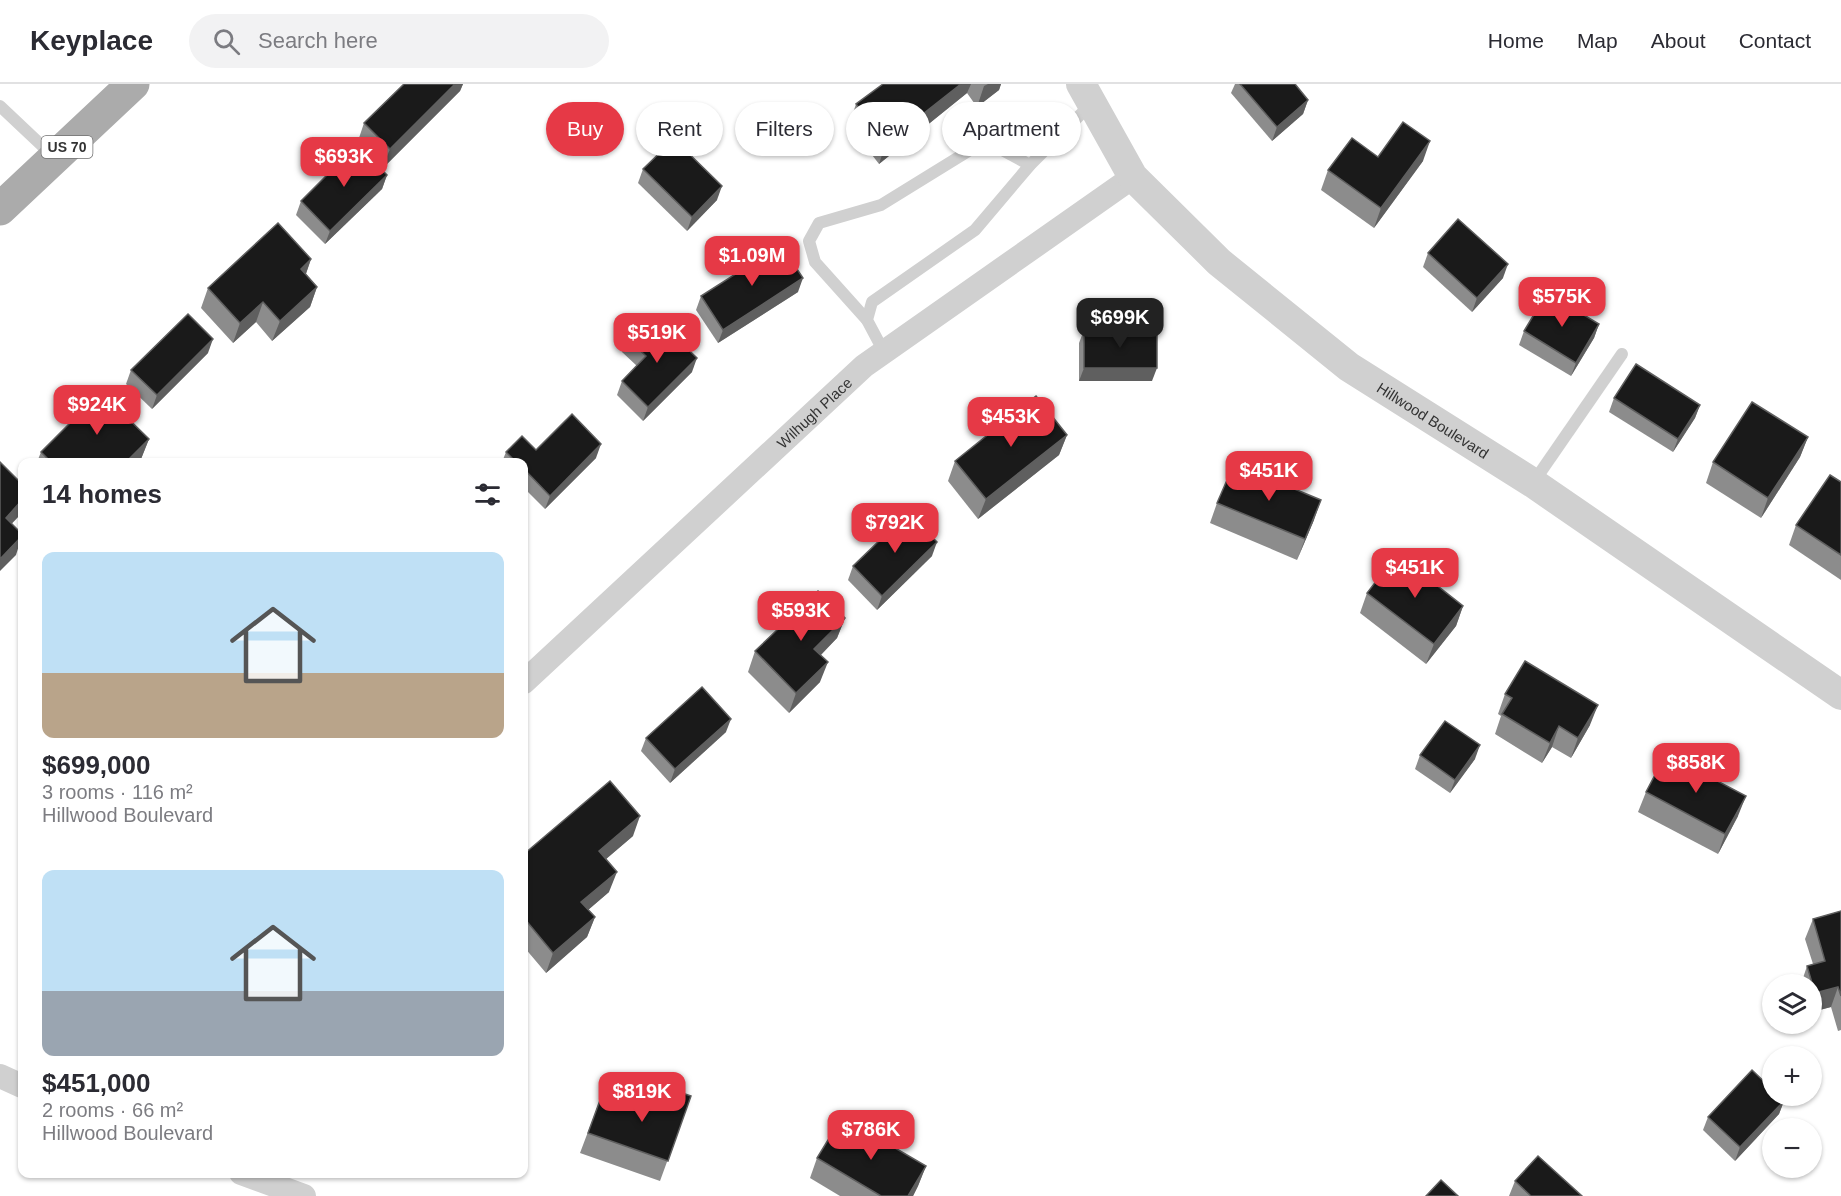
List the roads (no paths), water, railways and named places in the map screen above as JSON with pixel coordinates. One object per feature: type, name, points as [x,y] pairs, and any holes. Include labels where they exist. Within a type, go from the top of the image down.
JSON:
[{"type":"main road","name":"US 70","points":[[0,209],[133,84]]},
{"type":"street","name":"Hillwood Boulevard","points":[[1086,94],[1133,177],[1219,262],[1349,367],[1533,483],[1841,695]]},
{"type":"street","name":"Wilhugh Place","points":[[528,678],[864,366],[1133,177]]},
{"type":"street","points":[[0,1077],[18,1084]]},
{"type":"street","points":[[255,1178],[304,1196]]},
{"type":"lane","points":[[867,320],[872,302],[975,230],[1086,94]]},
{"type":"lane","points":[[0,106],[55,158]]},
{"type":"lane","points":[[884,352],[867,320],[814,262],[809,242],[819,224],[881,206],[975,147],[993,145],[1030,165]]},
{"type":"lane","points":[[1533,483],[1622,354]]}]
